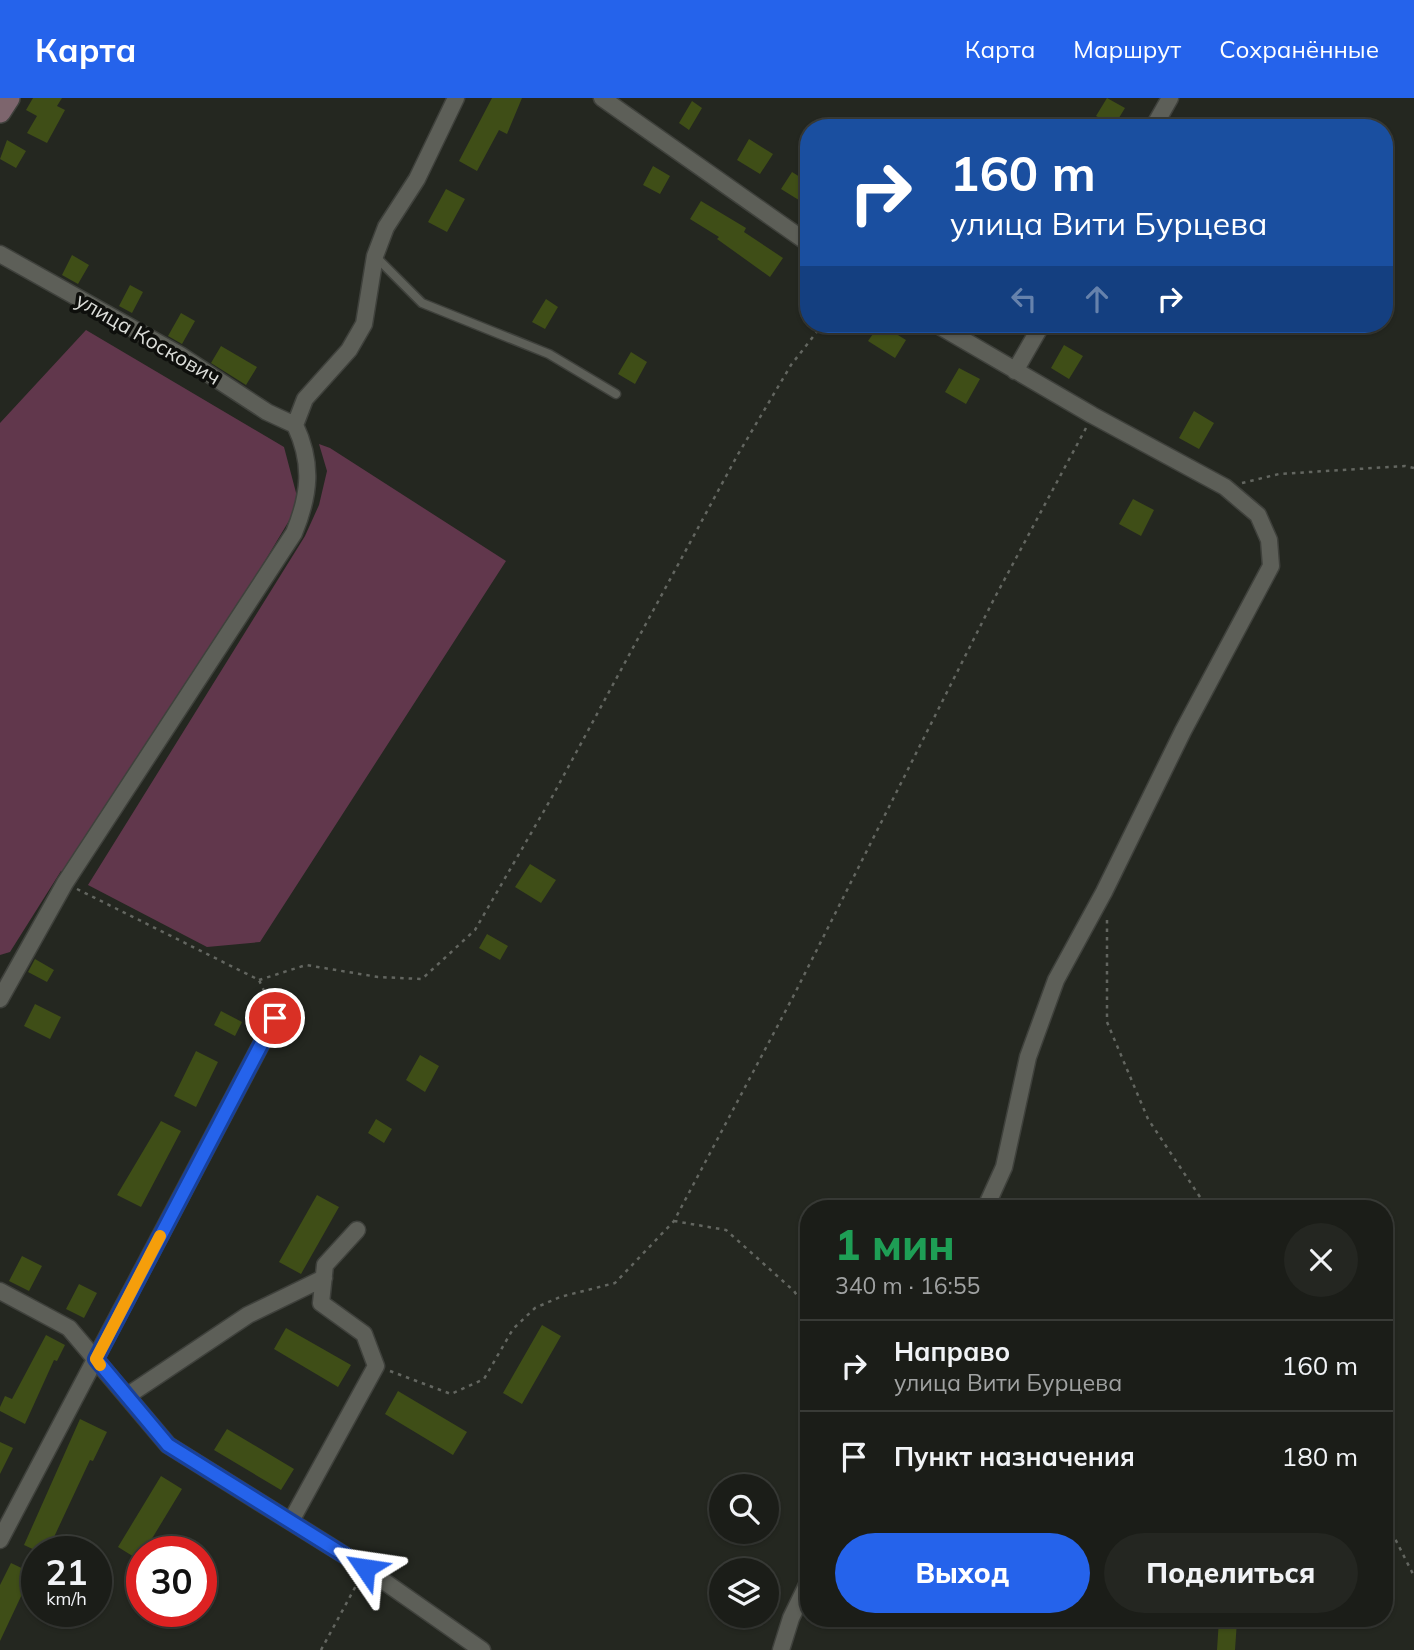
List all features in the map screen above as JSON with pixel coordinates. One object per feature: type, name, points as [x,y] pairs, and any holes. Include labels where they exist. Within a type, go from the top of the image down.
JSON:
[{"type":"street","points":[[0,113],[9,98]]},
{"type":"street","points":[[0,999],[65,883],[295,533],[306,503],[309,470],[295,425],[305,399],[349,349],[364,324],[375,256],[386,227],[417,179],[456,98]]},
{"type":"street","points":[[601,98],[800,237]]},
{"type":"street","points":[[1158,119],[1170,98]]},
{"type":"street","name":"улица Коскович","points":[[0,254],[180,355],[267,412],[295,425]]},
{"type":"street","points":[[951,333],[1225,488],[1258,515],[1269,540],[1271,566],[1183,731],[1104,892],[1056,981],[1028,1057],[1004,1167],[989,1200]]},
{"type":"street","points":[[1015,371],[1037,333]]},
{"type":"street","points":[[0,1540],[275,1018]]},
{"type":"street","points":[[291,1521],[376,1366],[364,1334],[321,1303],[325,1265],[357,1230]]},
{"type":"street","points":[[127,1396],[248,1315],[324,1278]]},
{"type":"street","points":[[0,1291],[69,1328],[168,1445],[365,1568],[482,1650]]},
{"type":"street","points":[[781,1650],[800,1599]]},
{"type":"lane","points":[[375,256],[422,303],[549,354],[616,394]]},
{"type":"path","points":[[259,980],[306,965],[377,977],[422,979],[475,930],[552,797],[737,456],[791,365],[816,333]]},
{"type":"path","points":[[376,1366],[451,1394],[484,1380],[513,1329],[535,1308],[560,1297],[615,1283],[674,1221],[795,993],[994,599],[1092,415]]},
{"type":"path","points":[[1225,488],[1279,474],[1405,466],[1414,468]]},
{"type":"path","points":[[65,883],[259,980],[275,1018]]},
{"type":"path","points":[[1104,892],[1108,942],[1107,1022],[1148,1119],[1203,1200]]},
{"type":"path","points":[[674,1221],[726,1230],[794,1291],[800,1300]]},
{"type":"path","points":[[1393,1535],[1414,1576]]},
{"type":"path","points":[[321,1650],[365,1568]]},
{"type":"shaded area","points":[[86,330],[284,447],[299,504],[75,878],[61,871],[10,952],[0,955],[0,423]]},
{"type":"shaded area","points":[[319,444],[330,448],[506,561],[260,942],[207,947],[88,885],[305,536],[319,505],[327,471]]},
{"type":"building","points":[[33,98],[62,98],[57,106],[65,110],[47,143],[27,133],[37,116],[26,110]]},
{"type":"building","points":[[492,98],[522,98],[507,134],[499,130],[477,171],[459,161]]},
{"type":"building","points":[[1107,98],[1125,108],[1118,119],[1101,119],[1096,116]]},
{"type":"building","points":[[692,101],[702,108],[689,130],[679,123]]},
{"type":"building","points":[[749,139],[773,154],[760,174],[737,160]]},
{"type":"building","points":[[7,140],[26,151],[16,168],[0,159]]},
{"type":"building","points":[[653,166],[670,176],[660,194],[643,185]]},
{"type":"building","points":[[792,172],[800,177],[800,201],[781,189]]},
{"type":"building","points":[[446,189],[465,199],[447,232],[428,222]]},
{"type":"building","points":[[701,201],[746,228],[744,232],[783,258],[770,277],[717,239],[719,237],[690,219]]},
{"type":"building","points":[[72,255],[89,265],[78,284],[62,275]]},
{"type":"building","points":[[130,285],[143,292],[132,313],[119,306]]},
{"type":"building","points":[[546,299],[558,307],[545,329],[532,322]]},
{"type":"building","points":[[181,313],[195,321],[182,344],[168,336]]},
{"type":"building","points":[[874,333],[895,333],[906,340],[895,358],[868,341]]},
{"type":"building","points":[[1064,345],[1083,356],[1069,379],[1051,368]]},
{"type":"building","points":[[221,346],[257,367],[246,385],[211,363]]},
{"type":"building","points":[[631,352],[647,362],[635,384],[618,374]]},
{"type":"building","points":[[959,368],[980,379],[966,404],[945,392]]},
{"type":"building","points":[[1194,411],[1214,423],[1199,449],[1179,438]]},
{"type":"building","points":[[1133,499],[1154,510],[1141,536],[1119,524]]},
{"type":"building","points":[[530,864],[556,880],[541,903],[515,887]]},
{"type":"building","points":[[487,934],[508,946],[500,960],[479,948]]},
{"type":"building","points":[[35,959],[54,970],[47,982],[28,972]]},
{"type":"building","points":[[35,1004],[61,1017],[50,1039],[24,1026]]},
{"type":"building","points":[[221,1011],[242,1022],[235,1036],[214,1025]]},
{"type":"building","points":[[196,1051],[218,1062],[196,1107],[174,1096]]},
{"type":"building","points":[[420,1055],[439,1066],[425,1092],[406,1080]]},
{"type":"building","points":[[376,1119],[392,1129],[384,1143],[368,1133]]},
{"type":"building","points":[[161,1121],[181,1131],[141,1207],[117,1195]]},
{"type":"building","points":[[317,1195],[339,1207],[301,1274],[279,1262]]},
{"type":"building","points":[[22,1256],[42,1266],[29,1291],[9,1281]]},
{"type":"building","points":[[79,1284],[97,1293],[84,1318],[66,1309]]},
{"type":"building","points":[[542,1325],[561,1336],[522,1404],[503,1393]]},
{"type":"building","points":[[286,1328],[351,1365],[338,1387],[274,1349]]},
{"type":"building","points":[[46,1335],[65,1345],[57,1361],[54,1360],[25,1424],[0,1411],[0,1407],[5,1396],[12,1399]]},
{"type":"building","points":[[398,1391],[467,1432],[453,1455],[385,1414]]},
{"type":"building","points":[[80,1419],[107,1432],[93,1461],[90,1460],[54,1536],[28,1536]]},
{"type":"building","points":[[227,1429],[294,1469],[281,1490],[214,1450]]},
{"type":"building","points":[[0,1442],[13,1448],[0,1474]]},
{"type":"building","points":[[161,1476],[182,1489],[154,1536],[126,1536],[126,1552],[118,1547]]},
{"type":"building","points":[[11,1563],[21,1568],[21,1596],[0,1641],[0,1585]]},
{"type":"building","points":[[1218,1627],[1237,1627],[1235,1650],[1217,1650]]},
{"type":"slow traffic","points":[[100,1365],[96,1359],[160,1236]]},
{"type":"route","points":[[275,1018],[96,1359],[168,1445],[365,1568]]}]
